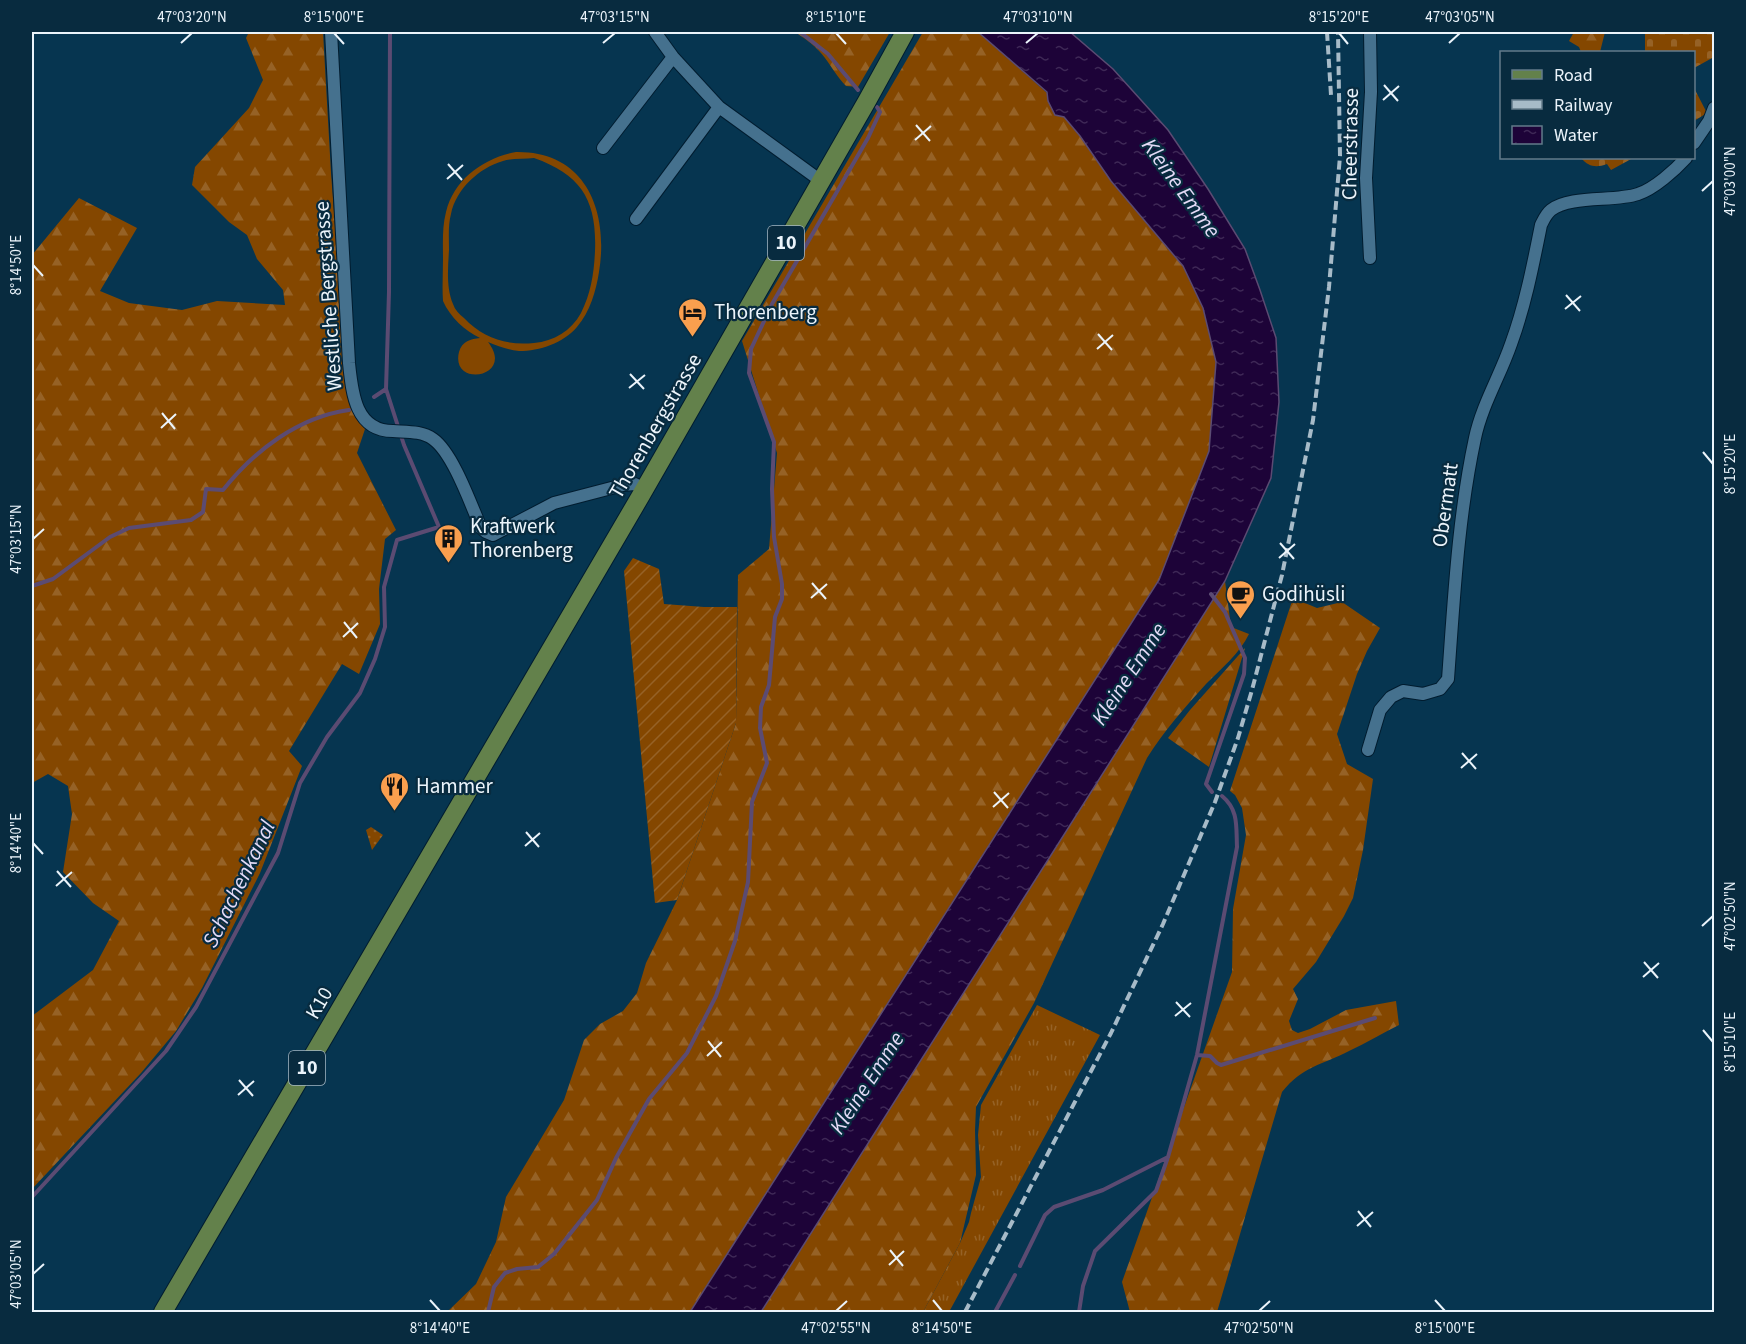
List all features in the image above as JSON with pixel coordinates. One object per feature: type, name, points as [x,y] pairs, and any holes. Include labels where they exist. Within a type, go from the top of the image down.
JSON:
[{"type":"main road","name":"Thorenbergstrasse","points":[[495,747],[905,32]]},
{"type":"main road","name":"K10","points":[[163,1312],[495,747]]},
{"type":"street","name":"Westliche Bergstrasse","points":[[331,32],[352,390],[359,412],[378,429],[393,432],[408,431],[433,439],[441,447],[458,476],[481,528],[493,535],[554,503],[623,485],[633,484],[645,489]]},
{"type":"street","points":[[655,32],[673,57],[719,107],[821,181]]},
{"type":"street","name":"Cheerstrasse","points":[[1370,32],[1371,92],[1366,178],[1370,258]]},
{"type":"street","points":[[603,148],[673,57]]},
{"type":"street","points":[[636,219],[719,107]]},
{"type":"street","points":[[1695,142],[1709,121],[1714,108]]},
{"type":"street","name":"Obermatt","points":[[1368,750],[1380,710],[1391,697],[1403,691],[1423,694],[1440,689],[1448,679],[1457,549],[1475,436],[1491,390],[1511,346],[1526,299],[1541,225],[1546,214],[1553,208],[1566,204],[1637,194],[1649,189],[1685,159]]},
{"type":"green space","points":[[249,32],[323,32],[348,398],[365,429],[357,453],[396,530],[385,539],[379,589],[380,624],[359,674],[342,664],[289,751],[302,766],[260,873],[202,988],[176,1031],[141,1073],[32,1189],[32,1016],[93,970],[119,921],[93,903],[63,872],[72,814],[68,786],[48,774],[32,783],[32,255],[79,198],[137,228],[100,291],[129,303],[182,310],[217,301],[285,305],[283,290],[257,259],[247,235],[229,222],[192,185],[195,167],[249,108],[263,80],[246,38]]},
{"type":"green space","points":[[795,32],[890,32],[858,87],[846,86],[818,50]]},
{"type":"green space","points":[[923,32],[978,32],[1047,93],[1055,115],[1064,117],[1111,181],[1183,266],[1203,308],[1216,362],[1209,451],[1159,580],[690,1312],[447,1312],[476,1284],[496,1242],[506,1197],[564,1100],[584,1040],[600,1024],[623,1011],[637,993],[646,963],[677,900],[736,723],[738,575],[769,549],[777,453],[742,341]]},
{"type":"green space","points":[[1574,32],[1605,32],[1600,51],[1581,51],[1579,47],[1569,41]]},
{"type":"green space","points":[[1645,32],[1714,32],[1714,57],[1695,67],[1695,51],[1645,51]]},
{"type":"green space","points":[[1695,90],[1707,113],[1695,120]]},
{"type":"green space","points":[[516,152],[540,154],[560,162],[576,173],[588,189],[596,207],[600,227],[599,272],[589,308],[582,321],[565,338],[543,348],[527,351],[511,350],[488,342],[494,354],[494,364],[481,374],[472,374],[464,371],[459,363],[459,352],[465,343],[480,338],[458,323],[443,301],[444,224],[450,200],[463,180],[482,165]],"holes":[[[534,158],[550,165],[575,182],[589,204],[595,233],[595,259],[591,283],[581,313],[567,330],[541,342],[524,344],[505,342],[479,331],[455,308],[449,291],[448,277],[450,218],[463,188],[477,174],[494,164],[511,159]]]},
{"type":"green space","points":[[1582,159],[1631,159],[1611,170],[1607,164],[1593,166]]},
{"type":"green space","points":[[633,558],[659,569],[664,604],[737,607],[736,723],[677,900],[655,903],[624,571]]},
{"type":"green space","points":[[1225,581],[1231,627],[1249,634],[1224,667],[1206,684],[1160,738],[1147,758],[1034,1003],[976,1107],[976,1175],[960,1243],[923,1312],[761,1312]]},
{"type":"green space","points":[[1293,598],[1317,608],[1342,602],[1380,628],[1357,674],[1337,734],[1347,764],[1373,779],[1363,850],[1353,898],[1316,962],[1293,989],[1298,999],[1289,1021],[1292,1030],[1298,1033],[1346,1010],[1396,1001],[1399,1025],[1305,1071],[1282,1092],[1217,1312],[1130,1312],[1122,1282],[1232,972],[1233,909],[1246,835],[1242,808],[1230,791]]},
{"type":"green space","points":[[1245,648],[1209,767],[1168,738]]},
{"type":"green space","points":[[371,827],[383,835],[372,850],[366,830]]},
{"type":"green space","points":[[1037,1005],[1100,1035],[949,1312],[923,1312],[969,1222],[981,1177],[978,1135],[981,1105]]},
{"type":"water","name":"Kleine Emme","points":[[978,32],[1070,32],[1113,69],[1168,130],[1208,189],[1245,249],[1276,338],[1279,402],[1271,478],[1225,581],[761,1312],[690,1312],[1159,580],[1209,451],[1216,362],[1203,308],[1183,266],[1111,181],[1064,117],[1055,115],[1048,101],[1047,92]]},
{"type":"waterway","name":"Schachenkanal","points":[[32,1197],[166,1051],[196,1007],[278,853],[300,783],[327,737],[360,693],[375,659],[385,627],[384,587],[397,540],[439,527],[404,445],[386,389],[389,292],[390,32]]},
{"type":"waterway","points":[[800,32],[828,54],[858,90]]},
{"type":"waterway","points":[[488,1312],[494,1287],[505,1273],[538,1267],[554,1254],[597,1200],[616,1158],[649,1099],[687,1053],[716,996],[735,941],[748,882],[752,802],[767,763],[760,728],[761,707],[769,685],[775,617],[782,599],[782,584],[774,537],[772,489],[774,442],[749,373],[751,349],[772,304],[868,138],[880,112],[877,107]]},
{"type":"waterway","points":[[374,397],[386,389]]},
{"type":"waterway","points":[[32,586],[53,579],[110,537],[129,528],[191,520],[203,512],[206,489],[223,490],[249,462],[278,438],[312,420],[349,410]]},
{"type":"waterway","points":[[1211,594],[1225,612],[1245,658],[1244,674],[1206,784],[1212,792]]},
{"type":"waterway","points":[[1079,1312],[1083,1286],[1095,1251],[1156,1191],[1197,1055],[1237,847],[1234,813],[1222,796]]},
{"type":"waterway","points":[[1197,1055],[1210,1056],[1221,1065],[1375,1018]]},
{"type":"waterway","points":[[1020,1266],[1045,1215],[1054,1207],[1103,1190],[1168,1157]]},
{"type":"waterway","points":[[995,1312],[1015,1275]]},
{"type":"railway","points":[[1327,32],[1331,95]]},
{"type":"railway","points":[[965,1312],[1111,1033],[1163,924],[1215,802],[1252,690],[1282,575],[1313,420],[1329,287],[1340,156],[1338,32]]},
{"type":"place","name":"Thorenberg","points":[[693,338]]},
{"type":"place","name":"Kraftwerk Thorenberg","points":[[449,564]]},
{"type":"place","name":"Godihüsli","points":[[1241,620]]},
{"type":"place","name":"Hammer","points":[[395,812]]}]
